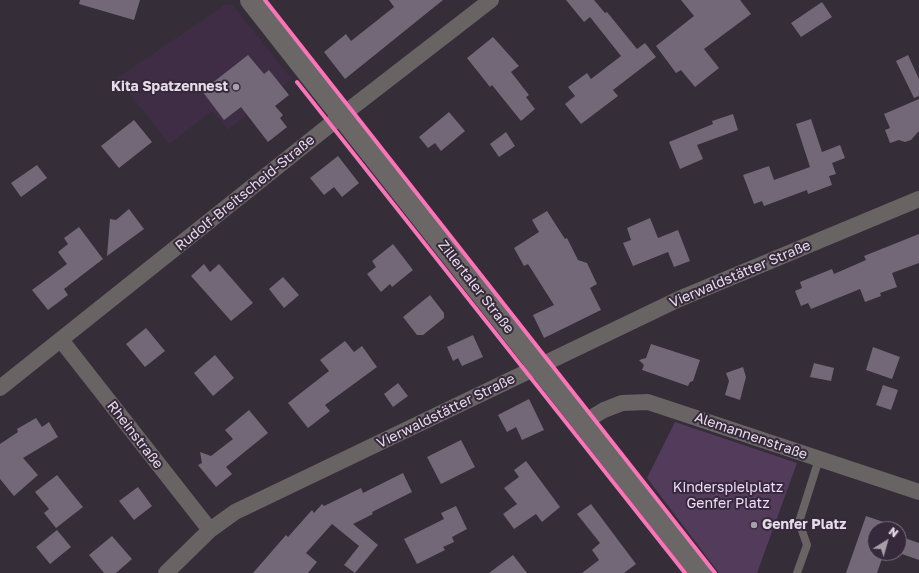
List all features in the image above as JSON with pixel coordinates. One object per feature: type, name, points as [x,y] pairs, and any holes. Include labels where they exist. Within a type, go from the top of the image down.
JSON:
[{"type":"street","name":"Zillertaler Straße","points":[[251,0],[341,116],[584,422],[701,573]]},
{"type":"street","name":"Rudolf-Breitscheid-Straße","points":[[0,388],[341,116],[491,0]]},
{"type":"street","name":"Vierwaldstätter Straße","points":[[166,573],[210,530],[235,512],[679,298],[919,199]]},
{"type":"street","name":"Rheinstraße","points":[[61,340],[210,530]]},
{"type":"street","name":"Alemannenstraße","points":[[584,422],[604,410],[622,403],[648,402],[919,492]]},
{"type":"lane","points":[[797,573],[807,545],[799,522],[819,459]]},
{"type":"shaded area","points":[[226,4],[233,5],[292,79],[228,130],[212,111],[169,144],[117,78]]},
{"type":"green space","name":"Kinderspielplatz Genfer Platz","points":[[675,422],[797,463],[757,573],[719,573],[647,478]]},
{"type":"building","points":[[80,0],[140,0],[134,20],[79,4]]},
{"type":"building","points":[[389,0],[443,0],[345,79],[324,52],[346,34],[351,41],[394,7]]},
{"type":"building","points":[[566,0],[594,0],[605,13],[607,12],[637,49],[645,43],[656,57],[613,90],[618,96],[581,124],[565,104],[575,96],[568,87],[587,73],[591,79],[621,56],[590,17],[584,22]]},
{"type":"building","points":[[681,0],[740,0],[751,14],[704,49],[719,68],[695,87],[681,70],[676,73],[656,46],[694,16]]},
{"type":"building","points":[[822,2],[832,17],[801,37],[791,23]]},
{"type":"building","points":[[493,37],[519,66],[511,72],[529,95],[526,97],[535,109],[521,121],[492,85],[490,87],[467,58]]},
{"type":"building","points":[[248,55],[264,74],[269,70],[289,95],[275,106],[283,115],[280,118],[287,127],[268,142],[241,107],[224,120],[202,91]]},
{"type":"building","points":[[908,55],[919,79],[919,96],[914,98],[896,61]]},
{"type":"building","points":[[919,99],[919,131],[911,140],[905,142],[899,140],[890,143],[885,130],[890,128],[884,114]]},
{"type":"building","points":[[449,112],[465,131],[441,151],[435,143],[428,148],[419,137]]},
{"type":"building","points":[[733,114],[738,130],[697,145],[703,159],[680,169],[669,142],[713,124],[712,121]]},
{"type":"building","points":[[811,119],[822,152],[840,145],[845,158],[832,163],[836,174],[829,176],[832,185],[808,194],[807,190],[764,206],[762,201],[754,204],[743,175],[769,166],[774,180],[810,167],[796,124]]},
{"type":"building","points":[[134,120],[152,142],[119,168],[101,146]]},
{"type":"building","points":[[506,132],[515,146],[499,157],[490,144]]},
{"type":"building","points":[[338,156],[359,183],[342,197],[334,187],[324,195],[310,178]]},
{"type":"building","points":[[37,165],[47,178],[21,197],[11,183]]},
{"type":"building","points":[[129,209],[144,229],[107,256],[110,219],[116,220]]},
{"type":"building","points":[[547,211],[565,239],[567,238],[578,260],[587,263],[597,284],[590,288],[601,310],[544,338],[533,315],[554,305],[528,264],[524,266],[514,248],[539,232],[532,220]]},
{"type":"building","points":[[650,218],[658,238],[678,230],[690,261],[674,267],[668,252],[633,266],[623,243],[631,240],[627,228]]},
{"type":"building","points":[[79,227],[103,259],[64,289],[68,295],[48,310],[32,290],[67,264],[58,252],[68,244],[64,238]]},
{"type":"building","points":[[919,234],[919,263],[892,273],[897,287],[880,293],[881,296],[865,302],[860,289],[811,309],[808,303],[801,306],[795,291],[802,288],[800,282],[832,269],[834,274],[866,260],[864,256]]},
{"type":"building","points":[[393,244],[413,270],[392,287],[390,284],[381,292],[367,274],[376,267],[372,261]]},
{"type":"building","points":[[204,264],[210,272],[219,264],[253,303],[231,321],[191,276]]},
{"type":"building","points":[[283,277],[299,295],[284,308],[269,289]]},
{"type":"building","points":[[430,295],[444,313],[444,318],[423,335],[417,335],[403,317]]},
{"type":"building","points":[[146,328],[165,351],[145,367],[126,344]]},
{"type":"building","points":[[473,335],[483,357],[462,366],[458,358],[453,361],[447,347]]},
{"type":"building","points":[[345,341],[354,352],[362,346],[377,367],[325,405],[330,411],[308,428],[288,403],[329,371],[320,360]]},
{"type":"building","points":[[651,344],[700,360],[693,381],[690,382],[688,386],[642,370],[644,365],[639,360],[646,358]]},
{"type":"building","points":[[873,347],[900,357],[892,379],[866,370]]},
{"type":"building","points":[[215,355],[234,378],[213,396],[194,373]]},
{"type":"building","points":[[814,363],[834,368],[831,381],[810,377]]},
{"type":"building","points":[[743,367],[746,377],[740,400],[725,395],[729,381],[726,373]]},
{"type":"building","points":[[398,383],[408,396],[393,407],[384,394]]},
{"type":"building","points":[[883,385],[898,390],[891,410],[876,405]]},
{"type":"building","points":[[529,399],[544,430],[522,440],[516,427],[507,432],[498,415]]},
{"type":"building","points":[[249,410],[268,433],[226,467],[232,474],[216,487],[198,465],[202,463],[200,452],[211,456],[233,439],[225,430]]},
{"type":"building","points":[[36,418],[42,427],[49,422],[58,437],[23,458],[38,475],[14,496],[0,479],[0,444],[18,432],[17,429]]},
{"type":"building","points":[[461,440],[475,467],[441,484],[427,457]]},
{"type":"building","points":[[526,461],[560,507],[542,522],[536,514],[514,529],[503,514],[517,504],[504,488],[519,477],[514,470]]},
{"type":"building","points":[[403,473],[412,492],[372,512],[373,514],[353,524],[378,545],[355,573],[344,565],[359,546],[332,524],[306,553],[317,562],[308,573],[253,573],[286,535],[288,537],[312,510],[314,513],[322,504],[324,506],[361,488],[363,493]]},
{"type":"building","points":[[57,475],[83,507],[56,528],[44,513],[49,509],[35,492]]},
{"type":"building","points":[[138,487],[152,506],[134,520],[119,501]]},
{"type":"building","points":[[591,504],[636,564],[624,573],[582,573],[599,560],[592,550],[600,543],[577,514]]},
{"type":"building","points":[[456,506],[467,529],[452,537],[454,542],[443,547],[445,550],[417,564],[404,539],[444,519],[441,513]]},
{"type":"building","points":[[866,516],[881,521],[867,521],[867,561],[881,561],[877,573],[846,573]]},
{"type":"building","points":[[57,530],[71,547],[50,564],[36,547]]},
{"type":"building","points":[[112,536],[132,559],[116,573],[104,573],[89,555]]},
{"type":"building","points":[[907,539],[919,543],[919,560],[907,556]]},
{"type":"building","points":[[513,555],[527,573],[489,573]]},
{"type":"cycle path","points":[[265,0],[715,573]]},
{"type":"cycle path","points":[[297,82],[685,573]]},
{"type":"place","name":"Kita Spatzennest","points":[[236,87]]},
{"type":"place","name":"Genfer Platz","points":[[754,525]]}]
